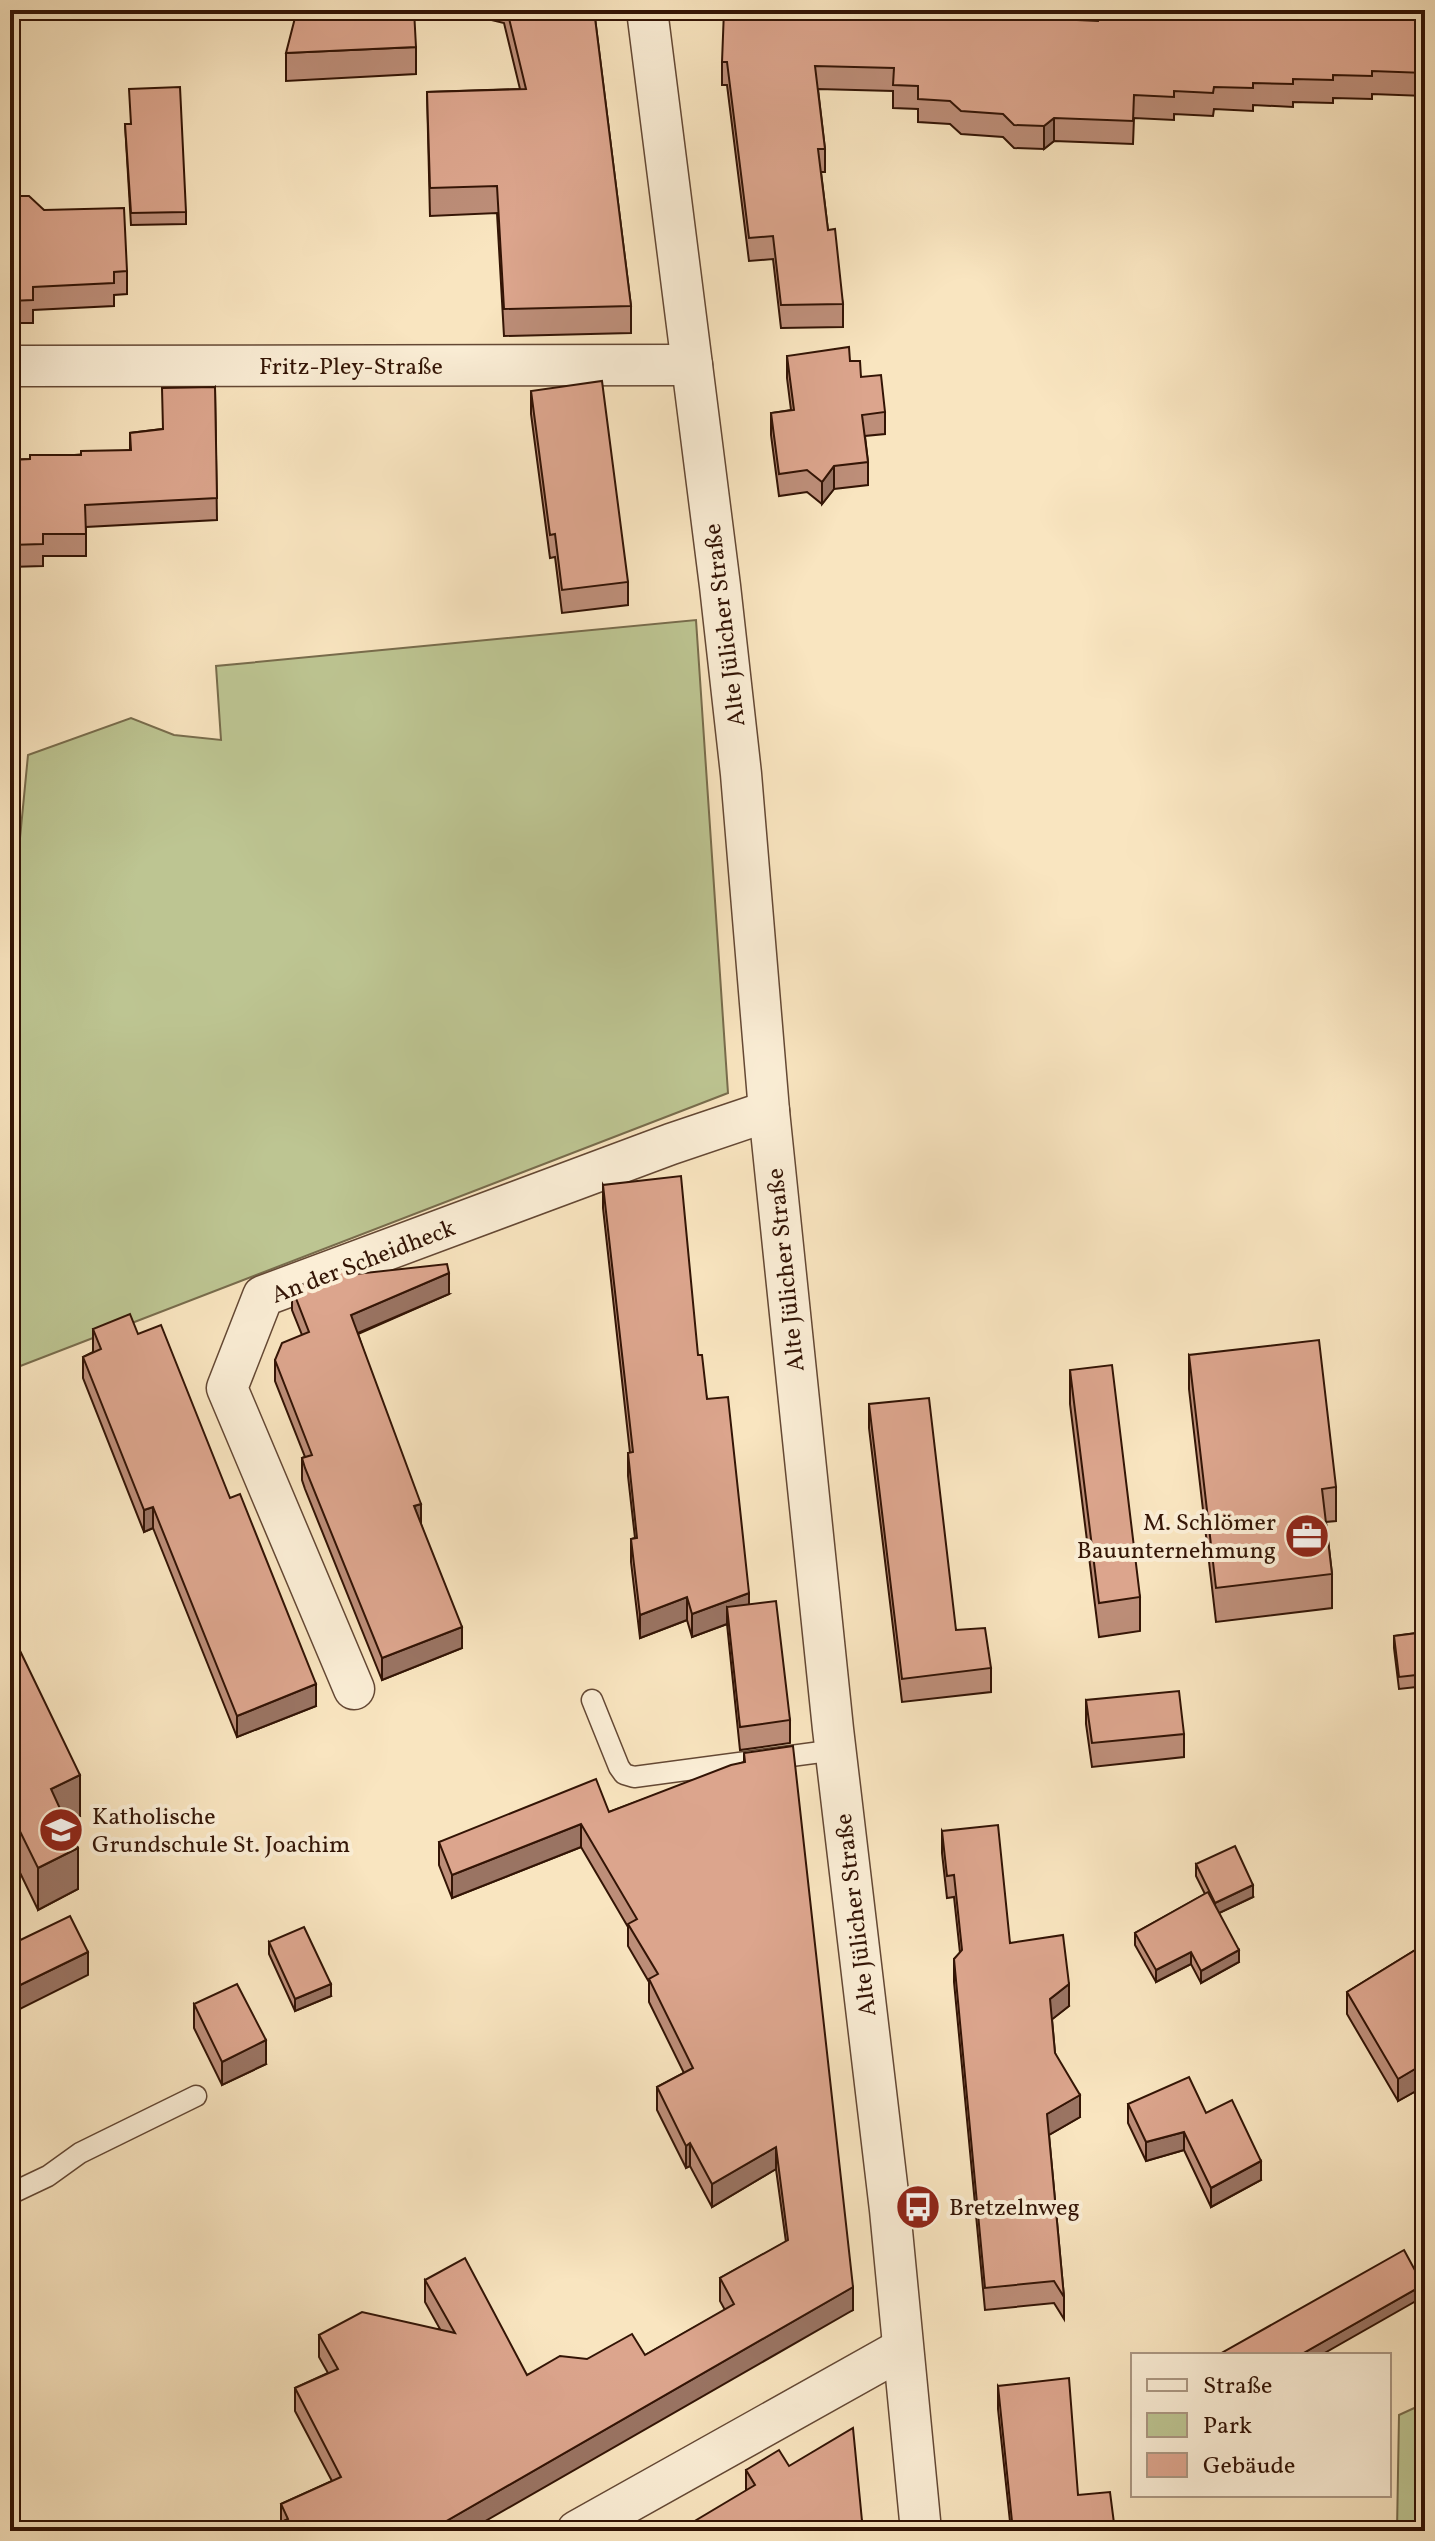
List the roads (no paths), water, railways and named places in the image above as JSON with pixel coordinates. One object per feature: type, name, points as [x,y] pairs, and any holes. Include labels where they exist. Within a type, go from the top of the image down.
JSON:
[{"type":"street","name":"Alte Jülicher Straße","points":[[647,10],[739,758],[769,1111],[836,1750],[890,2210],[921,2531]]},
{"type":"street","name":"Fritz-Pley-Straße","points":[[10,366],[692,365]]},
{"type":"street","name":"An der Scheidheck","points":[[354,1689],[227,1388],[263,1296],[671,1144],[769,1111]]},
{"type":"street","points":[[577,2531],[902,2349]]},
{"type":"lane","points":[[592,1700],[619,1767],[624,1774],[634,1777],[836,1750]]},
{"type":"lane","points":[[10,2194],[48,2176],[80,2153],[196,2096]]},
{"type":"place","name":"M. Schlömer Bauunternehmung","points":[[1307,1536]]},
{"type":"place","name":"Katholische Grundschule St. Joachim","points":[[61,1830]]},
{"type":"place","name":"Bretzelnweg","points":[[918,2207]]}]
